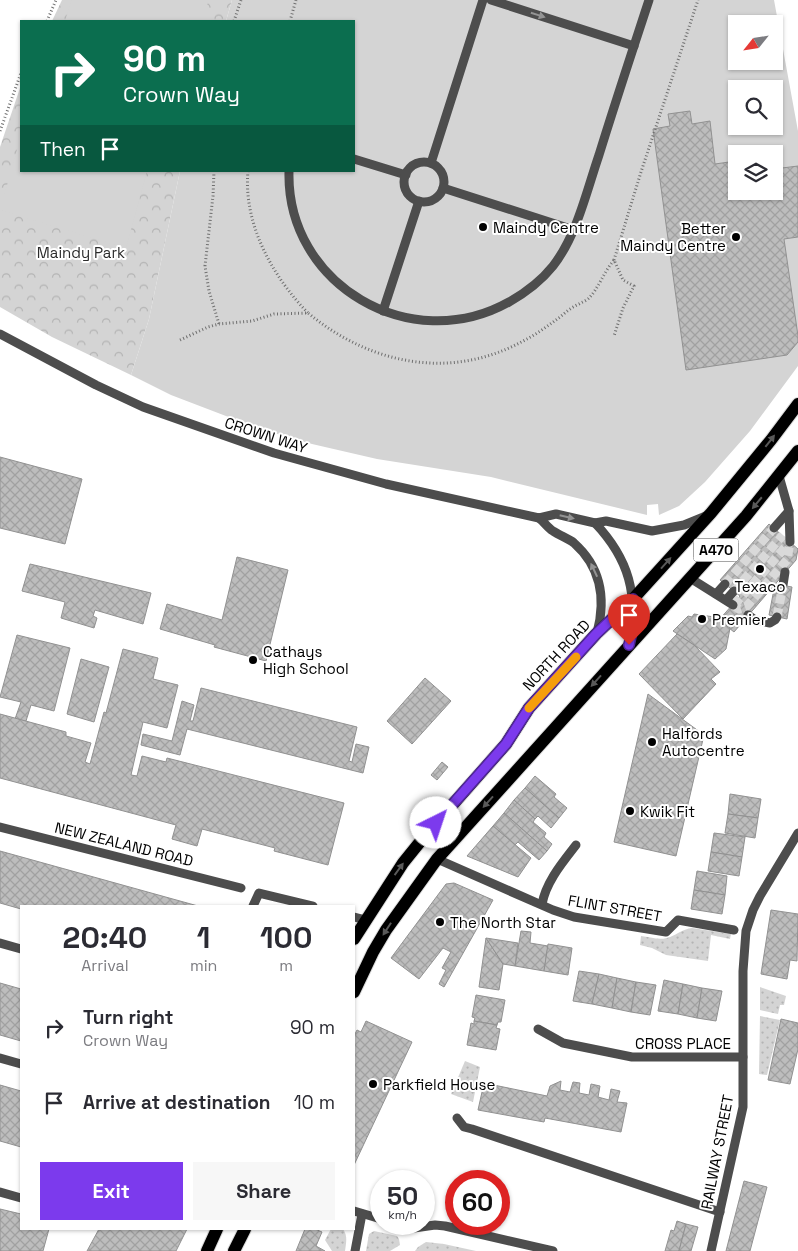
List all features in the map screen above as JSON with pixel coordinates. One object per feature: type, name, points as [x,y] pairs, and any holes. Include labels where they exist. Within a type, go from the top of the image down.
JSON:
[{"type":"main road","name":"NORTH ROAD","points":[[355,936],[360,918],[424,837],[506,744],[529,708],[596,634],[633,599],[711,513],[798,404]]},
{"type":"main road","name":"A470","points":[[355,990],[386,930],[437,859],[746,516],[798,451]]},
{"type":"main road","points":[[207,1251],[217,1230]]},
{"type":"main road","points":[[234,1251],[244,1230]]},
{"type":"street","points":[[430,163],[483,0]]},
{"type":"street","points":[[491,0],[634,46]]},
{"type":"street","points":[[289,172],[292,208],[311,252],[330,276],[357,298],[383,311],[404,318],[440,321],[458,320],[475,316],[499,307],[530,289],[542,278],[560,255],[574,230],[649,0]]},
{"type":"street","points":[[355,159],[406,176]]},
{"type":"street","points":[[418,163],[430,163],[436,166],[443,176],[443,188],[436,198],[430,201],[419,201],[408,193],[405,181],[406,176],[409,170],[418,163]]},
{"type":"street","points":[[443,188],[574,230]]},
{"type":"street","points":[[383,311],[419,201]]},
{"type":"street","name":"CROWN WAY","points":[[0,334],[54,364],[143,407],[274,454],[386,484],[539,518],[556,514],[595,523],[606,521],[652,531],[684,526],[711,513]]},
{"type":"street","points":[[779,476],[789,511],[790,542]]},
{"type":"street","points":[[774,528],[789,511]]},
{"type":"street","name":"CROWN WAY","points":[[539,518],[553,531],[572,542],[585,554],[593,566],[602,594],[602,614],[596,634]]},
{"type":"street","points":[[595,523],[610,540],[620,556],[629,580],[633,599],[633,627],[629,645]]},
{"type":"street","points":[[783,535],[790,528]]},
{"type":"street","points":[[783,585],[785,572]]},
{"type":"street","points":[[690,578],[730,602],[734,591]]},
{"type":"street","points":[[716,594],[725,584]]},
{"type":"street","points":[[748,615],[754,620],[770,623],[777,617]]},
{"type":"street","name":"NEW ZEALAND ROAD","points":[[0,827],[241,888]]},
{"type":"street","name":"RAILWAY STREET","points":[[711,1251],[743,1107],[743,971],[746,931],[760,896],[798,833]]},
{"type":"street","points":[[542,904],[544,892],[576,845]]},
{"type":"street","name":"FLINT STREET","points":[[437,859],[553,910],[574,917],[666,932],[678,920],[734,930]]},
{"type":"street","points":[[253,905],[259,892],[309,905]]},
{"type":"street","points":[[0,943],[20,949]]},
{"type":"street","name":"CROSS PLACE","points":[[538,1029],[563,1043],[632,1057],[743,1057]]},
{"type":"street","points":[[0,1058],[20,1064]]},
{"type":"street","points":[[457,1118],[464,1126],[472,1130],[720,1212]]},
{"type":"street","points":[[0,1192],[20,1198]]},
{"type":"street","points":[[355,1251],[358,1213]]},
{"type":"street","points":[[435,1225],[553,1251]]},
{"type":"path","points":[[47,20],[56,0]]},
{"type":"path","points":[[234,20],[241,0]]},
{"type":"path","points":[[290,20],[296,0]]},
{"type":"path","points":[[248,172],[249,202],[260,239],[281,282],[308,313],[329,330],[381,355],[409,361],[428,363],[464,360],[497,352],[524,341],[577,304],[588,299],[614,260],[698,0]]},
{"type":"path","points":[[0,132],[20,76]]},
{"type":"path","points":[[214,172],[214,196],[205,266],[209,292],[219,324]]},
{"type":"path","points":[[614,260],[624,280],[634,286],[623,308],[614,336]]},
{"type":"path","points":[[180,340],[219,324],[252,321],[274,314],[308,313]]},
{"type":"green space","points":[[62,0],[232,0],[226,20],[52,20]]},
{"type":"green space","points":[[72,0],[209,0],[201,20],[65,20]]},
{"type":"green space","name":"Maindy Centre","points":[[232,0],[774,0],[777,15],[728,15],[728,70],[783,70],[783,49],[798,131],[798,366],[750,431],[705,482],[679,506],[659,515],[658,504],[647,505],[647,515],[491,477],[377,459],[312,444],[260,429],[171,395],[131,375],[149,319],[180,172],[355,172],[355,20],[226,20]]},
{"type":"green space","name":"Maindy Park","points":[[20,88],[20,172],[180,172],[149,319],[131,375],[52,337],[0,307],[0,147]]},
{"type":"green space","points":[[20,140],[20,172],[147,172],[126,248],[0,210]]},
{"type":"green space","points":[[692,928],[731,934],[730,939],[711,935],[708,961],[666,955],[652,948],[640,945],[641,936],[659,939],[667,938]]},
{"type":"green space","points":[[760,987],[786,996],[784,1005],[780,1005],[778,1014],[760,1010]]},
{"type":"green space","points":[[760,1016],[780,1020],[767,1075],[759,1074]]},
{"type":"green space","points":[[465,1061],[480,1067],[473,1102],[451,1094]]},
{"type":"green space","points":[[330,1230],[344,1230],[346,1237],[345,1251],[332,1251],[325,1240]]},
{"type":"green space","points":[[369,1234],[397,1236],[400,1245],[390,1251],[366,1251]]},
{"type":"green space","points":[[426,1242],[444,1244],[476,1251],[415,1251]]},
{"type":"building","points":[[690,111],[692,124],[710,121],[715,164],[728,162],[728,200],[783,200],[783,168],[798,166],[798,237],[784,239],[798,342],[787,355],[686,370],[653,129],[670,126],[668,114]]},
{"type":"building","points":[[0,457],[82,479],[65,544],[0,528]]},
{"type":"building","points":[[769,524],[798,549],[796,560],[734,632],[719,620],[740,596],[720,580]]},
{"type":"building","points":[[237,557],[288,570],[266,661],[214,647],[215,645],[160,629],[167,604],[222,620]]},
{"type":"building","points":[[30,564],[151,593],[143,624],[95,610],[93,616],[97,618],[94,628],[61,618],[65,602],[22,591]]},
{"type":"building","points":[[775,584],[792,587],[787,619],[769,615]]},
{"type":"building","points":[[694,614],[721,618],[719,620],[730,628],[726,649],[715,659],[673,631],[688,616],[692,617]]},
{"type":"building","points":[[677,634],[694,645],[720,672],[711,679],[716,684],[683,719],[639,674]]},
{"type":"building","points":[[17,635],[70,648],[54,711],[31,705],[26,721],[15,719],[21,702],[0,697]]},
{"type":"building","points":[[123,649],[158,658],[153,679],[178,685],[167,728],[143,722],[131,775],[137,776],[142,756],[166,762],[167,758],[344,803],[328,865],[274,851],[275,848],[202,829],[197,846],[172,839],[176,825],[0,778],[0,714],[66,732],[66,736],[91,743],[85,762],[90,764]]},
{"type":"building","points":[[81,659],[109,667],[94,722],[67,714]]},
{"type":"building","points":[[425,678],[451,701],[412,744],[387,721]]},
{"type":"building","points":[[201,688],[357,727],[349,761],[352,762],[356,744],[369,747],[363,773],[187,729],[180,755],[141,745],[143,734],[172,741],[182,701],[194,705],[190,721],[193,721]]},
{"type":"building","points":[[648,694],[704,735],[676,856],[614,842]]},
{"type":"building","points":[[442,762],[448,767],[437,780],[431,775]]},
{"type":"building","points":[[535,776],[556,794],[554,797],[567,808],[559,818],[525,788]]},
{"type":"building","points":[[525,788],[559,818],[551,828],[538,816],[535,819],[514,800]]},
{"type":"building","points":[[730,794],[761,799],[758,818],[728,814]]},
{"type":"building","points":[[514,800],[535,819],[533,822],[546,833],[544,837],[552,844],[547,851],[504,813]]},
{"type":"building","points":[[504,813],[547,851],[539,860],[518,842],[515,845],[493,826]]},
{"type":"building","points":[[728,814],[758,818],[755,838],[725,833]]},
{"type":"building","points":[[493,826],[531,858],[518,877],[467,856]]},
{"type":"building","points":[[714,833],[745,837],[742,857],[711,852]]},
{"type":"building","points":[[0,851],[194,905],[20,905],[20,909],[0,903]]},
{"type":"building","points":[[711,852],[742,857],[739,876],[708,871]]},
{"type":"building","points":[[697,871],[727,876],[725,895],[694,890]]},
{"type":"building","points":[[454,883],[493,900],[444,987],[439,984],[446,970],[442,968],[451,952],[443,948],[419,979],[391,958],[446,884]]},
{"type":"building","points":[[694,890],[725,895],[722,914],[691,909]]},
{"type":"building","points":[[771,910],[798,914],[797,961],[790,960],[787,979],[761,974]]},
{"type":"building","points":[[521,931],[531,932],[530,943],[548,946],[544,971],[515,966]]},
{"type":"building","points":[[486,938],[503,964],[499,990],[479,987]]},
{"type":"building","points":[[486,938],[518,943],[515,966],[503,964]]},
{"type":"building","points":[[548,944],[572,948],[568,975],[544,971]]},
{"type":"building","points":[[579,971],[599,974],[592,1004],[573,1001]]},
{"type":"building","points":[[599,974],[617,978],[612,1008],[592,1004]]},
{"type":"building","points":[[617,978],[636,982],[631,1012],[612,1008]]},
{"type":"building","points":[[664,980],[683,984],[678,1014],[658,1011]]},
{"type":"building","points":[[636,982],[656,985],[650,1015],[631,1012]]},
{"type":"building","points":[[0,983],[20,989],[20,1041],[0,1035]]},
{"type":"building","points":[[683,984],[702,988],[697,1018],[678,1014]]},
{"type":"building","points":[[702,988],[722,991],[716,1021],[697,1018]]},
{"type":"building","points":[[476,995],[505,1000],[501,1022],[498,1022],[497,1025],[474,1021],[475,1018],[472,1017]]},
{"type":"building","points":[[781,1019],[798,1023],[798,1049],[790,1084],[768,1080]]},
{"type":"building","name":"Parkfield House","points":[[366,1021],[412,1042],[355,1163],[355,1034],[357,1030],[361,1032]]},
{"type":"building","points":[[474,1021],[497,1025],[496,1028],[500,1029],[496,1050],[467,1045],[471,1023],[474,1024]]},
{"type":"building","points":[[561,1081],[560,1090],[570,1092],[573,1082],[580,1083],[579,1093],[589,1095],[591,1084],[600,1086],[598,1097],[609,1100],[611,1089],[620,1091],[617,1102],[627,1103],[621,1132],[545,1118],[544,1122],[478,1110],[484,1083],[547,1096],[550,1086]]},
{"type":"building","points":[[0,1085],[20,1091],[20,1147],[0,1141]]},
{"type":"building","points":[[744,1181],[767,1187],[750,1251],[726,1251]]},
{"type":"building","points":[[0,1209],[20,1214],[20,1230],[49,1230],[43,1251],[0,1251]]},
{"type":"building","points":[[677,1221],[686,1224],[679,1251],[665,1251],[671,1230],[674,1231]]},
{"type":"building","points":[[686,1224],[698,1227],[691,1251],[679,1251]]},
{"type":"building","points":[[98,1230],[186,1230],[176,1251],[87,1251]]},
{"type":"building","points":[[305,1230],[322,1232],[316,1246],[325,1251],[296,1251]]},
{"type":"tunnel","points":[[725,584],[774,528]]},
{"type":"tunnel","points":[[734,591],[783,535]]},
{"type":"tunnel","points":[[733,605],[739,609],[747,606],[787,560],[790,542]]},
{"type":"tunnel","points":[[734,605],[790,542]]},
{"type":"tunnel","points":[[777,617],[783,585]]},
{"type":"slow traffic","points":[[529,708],[576,657]]},
{"type":"place","name":"Maindy Centre","points":[[483,227]]},
{"type":"place","name":"Better Maindy Centre","points":[[736,237]]},
{"type":"place","name":"Texaco","points":[[760,569]]},
{"type":"place","name":"Premier","points":[[702,619]]},
{"type":"place","name":"Cathays High School","points":[[253,660]]},
{"type":"place","name":"Halfords Autocentre","points":[[652,742]]},
{"type":"place","name":"Kwik Fit","points":[[630,811]]},
{"type":"place","name":"The North Star","points":[[440,922]]},
{"type":"place","name":"Parkfield House","points":[[373,1084]]},
{"type":"route","points":[[436,823],[506,744],[529,708],[596,634],[633,599],[633,627],[629,645]]}]
